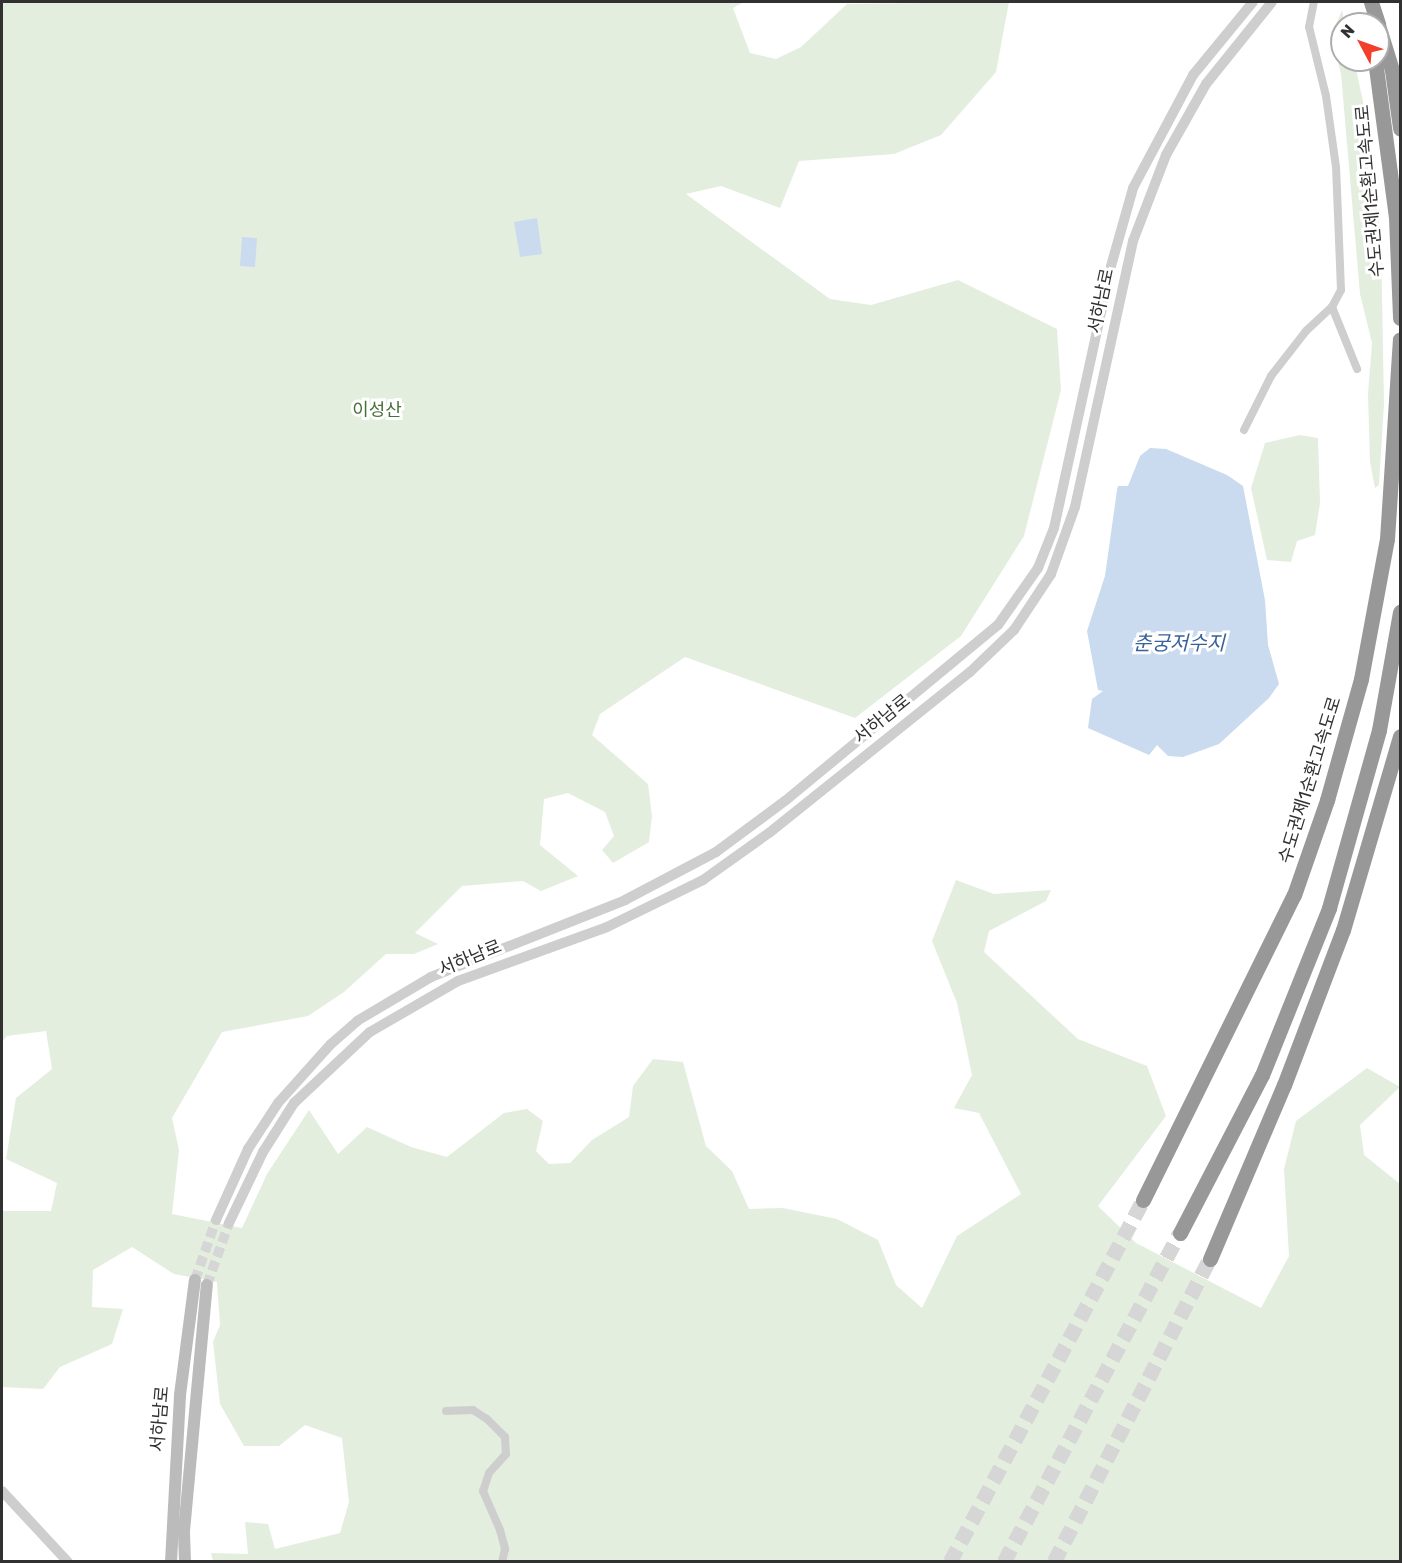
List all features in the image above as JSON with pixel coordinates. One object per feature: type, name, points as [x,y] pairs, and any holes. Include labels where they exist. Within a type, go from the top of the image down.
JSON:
[{"type":"highway","name":"수도권제1순환고속도로","points":[[1390,64],[1401,128]]},
{"type":"highway","name":"수도권제1순환고속도로","points":[[1377,72],[1396,217],[1401,318]]},
{"type":"highway","name":"수도권제1순환고속도로","points":[[1143,1200],[1294,895],[1327,800],[1361,679],[1387,538],[1401,339]]},
{"type":"highway","points":[[1180,1233],[1262,1075],[1329,908],[1379,730],[1401,612]]},
{"type":"highway","points":[[1210,1259],[1284,1085],[1342,930],[1401,736]]},
{"type":"main road","name":"서하남로","points":[[171,1562],[180,1395],[195,1280]]},
{"type":"main road","name":"서하남로","points":[[185,1562],[184,1531],[207,1285]]},
{"type":"street","name":"서하남로","points":[[216,1220],[248,1149],[278,1102],[331,1044],[357,1022],[431,977],[625,900],[707,858],[777,808],[998,625],[1038,568],[1057,518],[1111,266],[1133,188],[1193,75],[1253,2]]},
{"type":"street","name":"서하남로","points":[[229,1223],[263,1152],[294,1103],[370,1032],[458,981],[607,927],[703,880],[769,833],[888,738],[970,672],[1014,630],[1051,574],[1075,507],[1133,241],[1161,166],[1206,84],[1272,2]]},
{"type":"street","points":[[1244,430],[1270,376],[1306,331],[1332,307],[1341,290],[1342,233],[1326,96],[1309,27],[1314,2]]},
{"type":"street","points":[[1332,307],[1357,369]]},
{"type":"street","points":[[446,1411],[472,1410],[505,1437],[506,1454],[489,1473],[483,1491],[500,1530],[505,1549],[502,1562]]},
{"type":"street","points":[[2,1491],[68,1562]]},
{"type":"green space","name":"이성산","points":[[2,2],[744,2],[733,8],[750,53],[776,59],[801,47],[847,4],[1009,2],[996,72],[941,135],[894,154],[799,161],[780,208],[721,186],[686,194],[830,299],[871,305],[958,280],[1057,329],[1061,390],[1024,536],[961,636],[855,718],[685,657],[600,714],[592,735],[648,784],[652,816],[649,842],[613,863],[602,850],[614,836],[605,812],[568,793],[544,799],[540,845],[578,876],[541,891],[523,881],[462,886],[415,933],[438,944],[414,954],[386,954],[344,992],[308,1016],[222,1032],[172,1118],[179,1150],[172,1214],[242,1228],[267,1174],[309,1110],[338,1154],[367,1127],[411,1147],[447,1157],[504,1113],[527,1109],[543,1121],[536,1151],[549,1164],[570,1163],[592,1140],[629,1117],[633,1086],[653,1059],[683,1062],[706,1146],[732,1171],[749,1209],[783,1208],[837,1219],[878,1240],[896,1285],[922,1308],[957,1236],[1021,1194],[979,1113],[954,1108],[972,1075],[957,1003],[932,941],[956,880],[994,894],[1051,890],[1046,901],[989,931],[984,952],[1078,1039],[1147,1066],[1166,1116],[1098,1206],[1136,1243],[1261,1308],[1289,1256],[1284,1169],[1296,1121],[1367,1068],[1400,1087],[1360,1125],[1364,1155],[1400,1184],[1400,1561],[213,1561],[211,1553],[248,1554],[245,1522],[268,1524],[275,1549],[340,1533],[349,1502],[342,1438],[305,1425],[279,1446],[244,1446],[220,1404],[213,1342],[220,1325],[217,1282],[174,1274],[132,1247],[93,1270],[92,1307],[123,1309],[112,1344],[60,1367],[43,1389],[2,1387],[2,1211],[51,1211],[57,1183],[6,1159],[16,1098],[52,1069],[46,1031],[7,1036],[2,1042]]},
{"type":"green space","points":[[1340,72],[1357,72],[1363,101],[1381,240],[1384,404],[1379,485],[1375,488],[1370,462],[1368,394],[1372,343],[1360,294]]},
{"type":"green space","points":[[1300,435],[1318,438],[1320,503],[1315,535],[1297,541],[1291,562],[1267,560],[1251,488],[1265,443]]},
{"type":"water","points":[[537,218],[542,254],[520,257],[514,222]]},
{"type":"water","points":[[242,237],[257,238],[255,267],[240,266]]},
{"type":"water","name":"춘궁저수지","points":[[1150,448],[1166,449],[1227,475],[1243,486],[1265,600],[1268,645],[1279,684],[1269,698],[1219,744],[1183,757],[1168,756],[1157,745],[1149,755],[1088,728],[1092,699],[1103,691],[1098,690],[1087,631],[1105,576],[1117,490],[1118,486],[1128,486],[1140,456]]},
{"type":"tunnel","points":[[950,1562],[1143,1200]]},
{"type":"tunnel","points":[[195,1280],[216,1220]]},
{"type":"tunnel","points":[[207,1285],[229,1223]]},
{"type":"tunnel","points":[[1004,1562],[1180,1233]]},
{"type":"tunnel","points":[[1054,1562],[1210,1259]]}]
